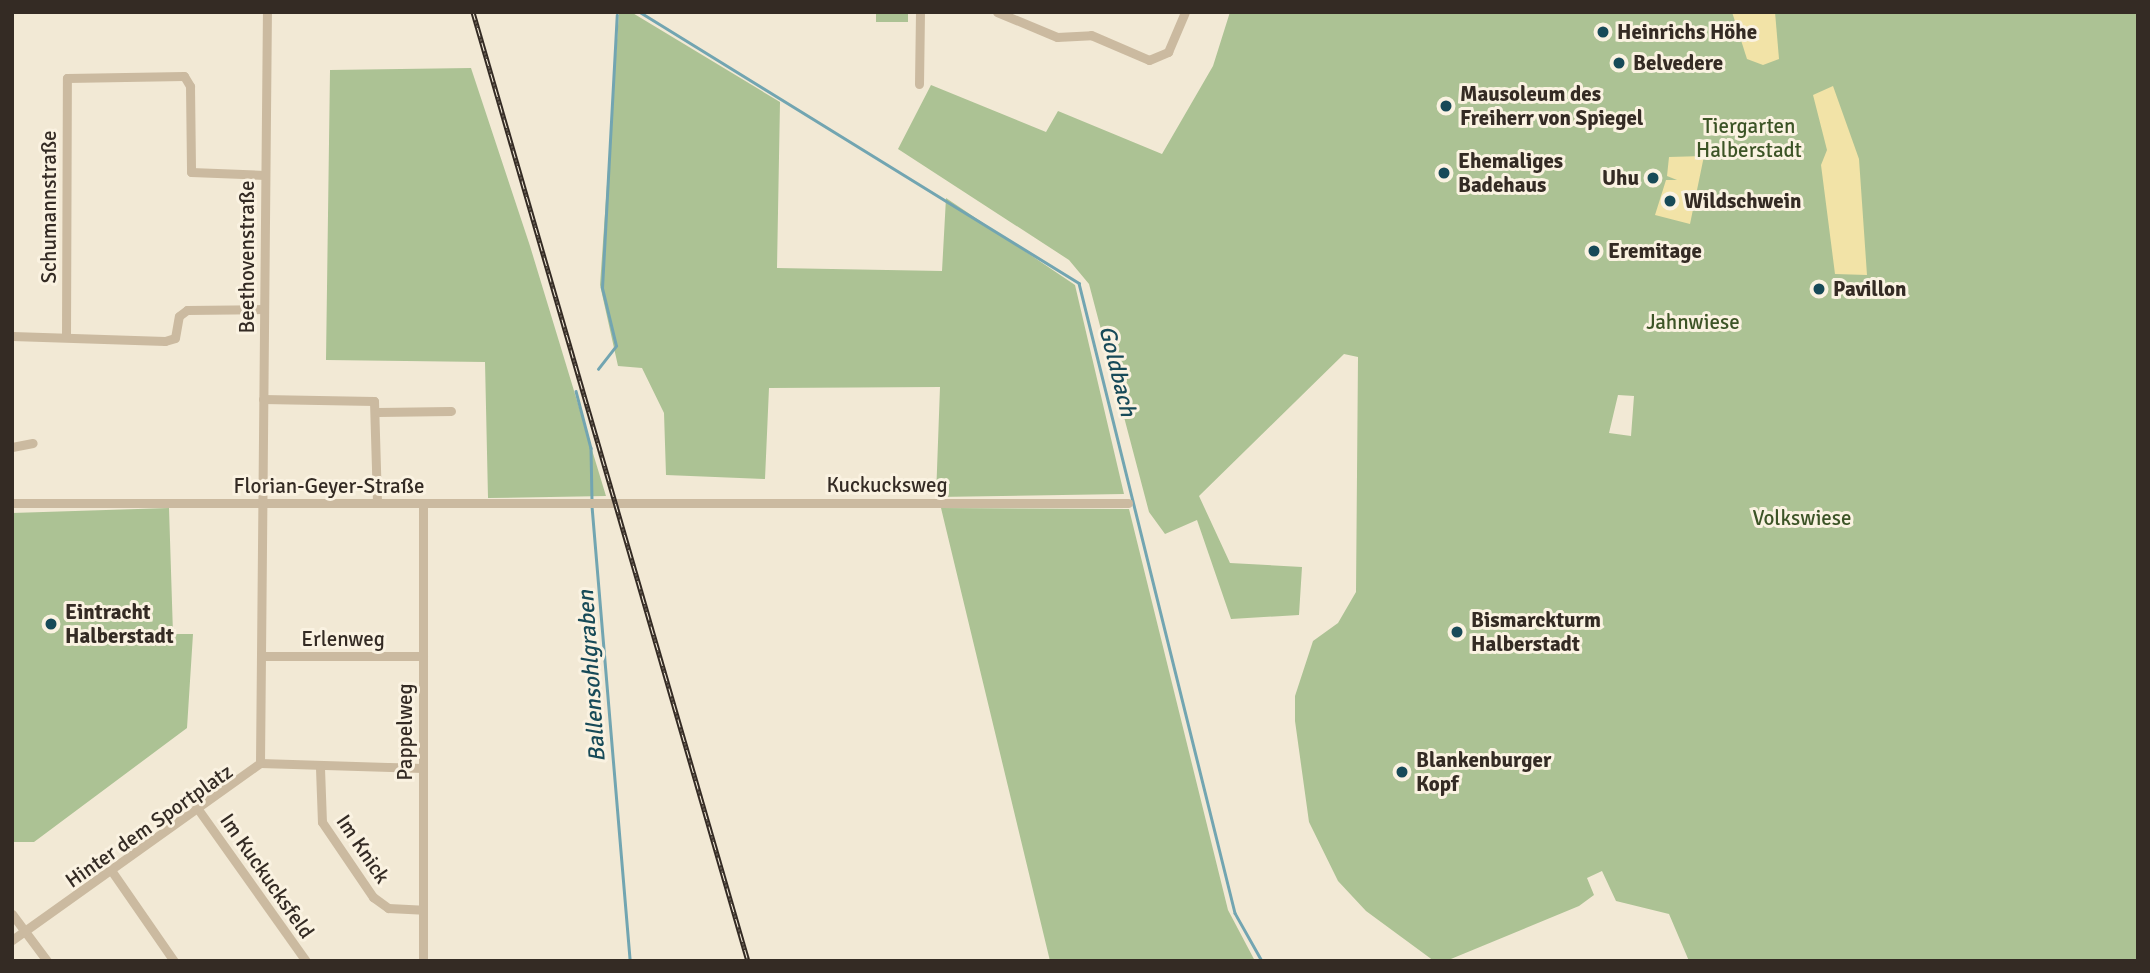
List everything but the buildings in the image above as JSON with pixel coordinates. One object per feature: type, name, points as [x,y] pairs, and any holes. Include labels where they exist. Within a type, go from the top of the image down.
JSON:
[{"type":"street","name":"Beethovenstraße","points":[[262,503],[267,12]]},
{"type":"street","points":[[919,84],[920,12]]},
{"type":"street","points":[[997,12],[1057,37],[1091,34],[1149,60],[1168,52],[1185,12]]},
{"type":"street","name":"Schumannstraße","points":[[66,337],[67,78],[184,76],[190,86],[191,172],[265,175]]},
{"type":"street","points":[[12,336],[166,341],[175,338],[179,316],[187,310],[264,309]]},
{"type":"street","points":[[263,399],[363,396],[378,412],[377,503]]},
{"type":"street","points":[[378,412],[451,411]]},
{"type":"street","points":[[12,447],[33,443]]},
{"type":"street","name":"Florian-Geyer-Straße","points":[[12,503],[646,503]]},
{"type":"street","name":"Hinter dem Sportplatz","points":[[12,940],[200,812],[260,763],[262,503]]},
{"type":"street","name":"Pappelweg","points":[[422,961],[423,503]]},
{"type":"street","name":"Kuckucksweg","points":[[646,503],[1128,503]]},
{"type":"street","name":"Erlenweg","points":[[262,656],[423,656]]},
{"type":"street","points":[[260,763],[320,768],[423,768]]},
{"type":"street","name":"Im Knick","points":[[320,768],[322,822],[373,897],[388,908],[423,910]]},
{"type":"street","name":"Im Kuckucksfeld","points":[[200,812],[306,961]]},
{"type":"street","points":[[113,873],[174,961]]},
{"type":"street","points":[[12,914],[47,961]]},
{"type":"green space","points":[[619,12],[631,12],[780,102],[777,268],[942,271],[946,198],[1075,285],[1124,494],[936,497],[940,387],[769,388],[765,479],[666,475],[664,413],[642,368],[618,366],[600,285]]},
{"type":"green space","points":[[876,12],[908,12],[908,22],[876,22]]},
{"type":"green space","points":[[1230,12],[2138,12],[2138,961],[1689,961],[1669,914],[1616,901],[1602,871],[1587,878],[1594,895],[1579,906],[1446,961],[1434,961],[1366,911],[1338,881],[1309,822],[1295,721],[1295,696],[1313,641],[1338,623],[1356,592],[1358,357],[1344,354],[1199,496],[1230,563],[1302,567],[1299,615],[1231,619],[1197,520],[1165,534],[1149,512],[1089,284],[1069,260],[898,149],[931,85],[1046,132],[1058,111],[1162,154],[1213,66]],"holes":[[[1618,395],[1634,396],[1631,436],[1609,433]]]},
{"type":"green space","points":[[471,68],[530,246],[606,496],[488,498],[485,362],[326,360],[330,70]]},
{"type":"green space","points":[[169,508],[173,634],[193,634],[187,728],[34,842],[12,842],[12,513]]},
{"type":"green space","points":[[941,508],[1129,509],[1228,910],[1255,961],[1050,961]]},
{"type":"sand","points":[[1732,12],[1775,12],[1779,59],[1763,65],[1747,59]]},
{"type":"sand","points":[[1833,86],[1859,159],[1867,275],[1835,274],[1821,165],[1827,150],[1813,95]]},
{"type":"sand","points":[[1704,156],[1690,224],[1655,215],[1666,180],[1677,180],[1667,176],[1669,157]]},
{"type":"waterway","name":"Goldbach","points":[[640,12],[1079,283],[1235,913],[1262,961]]},
{"type":"waterway","name":"Ballensohlgraben","points":[[598,369],[616,346],[602,288],[617,15]]},
{"type":"waterway","name":"Ballensohlgraben","points":[[576,391],[591,448],[592,500]]},
{"type":"waterway","name":"Ballensohlgraben","points":[[592,506],[630,961]]},
{"type":"railway","points":[[473,12],[748,961]]},
{"type":"place","name":"Heinrichs Höhe","points":[[1603,32]]},
{"type":"place","name":"Belvedere","points":[[1619,63]]},
{"type":"place","name":"Mausoleum des Freiherr von Spiegel","points":[[1446,106]]},
{"type":"place","name":"Ehemaliges Badehaus","points":[[1444,173]]},
{"type":"place","name":"Uhu","points":[[1653,178]]},
{"type":"place","name":"Wildschwein","points":[[1670,201]]},
{"type":"place","name":"Eremitage","points":[[1594,251]]},
{"type":"place","name":"Pavillon","points":[[1819,289]]},
{"type":"place","name":"Eintracht Halberstadt","points":[[51,624]]},
{"type":"place","name":"Bismarckturm Halberstadt","points":[[1457,632]]},
{"type":"place","name":"Blankenburger Kopf","points":[[1402,772]]},
{"type":"park label","name":"Tiergarten Halberstadt","points":[[1749,138]]},
{"type":"park label","name":"Jahnwiese","points":[[1693,322]]},
{"type":"park label","name":"Volkswiese","points":[[1802,518]]}]
